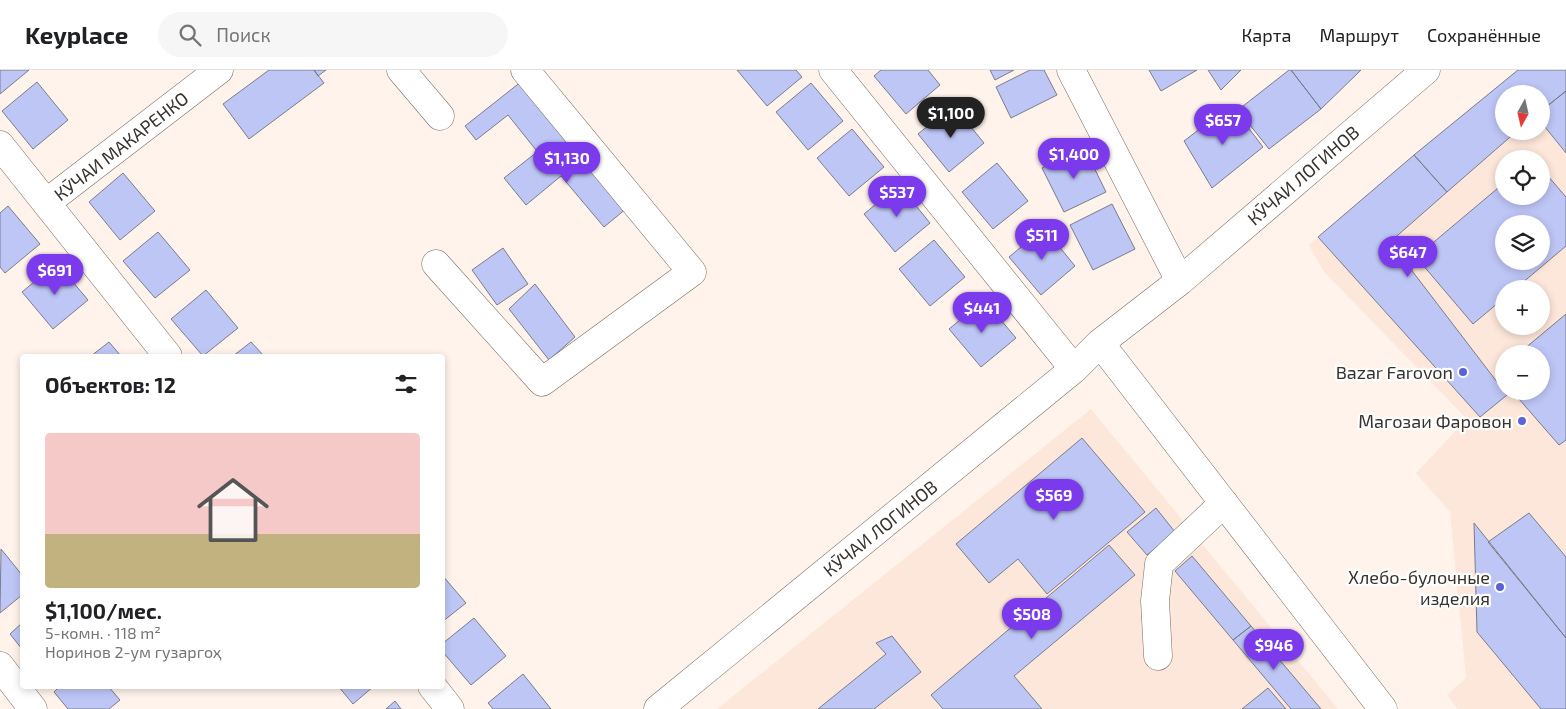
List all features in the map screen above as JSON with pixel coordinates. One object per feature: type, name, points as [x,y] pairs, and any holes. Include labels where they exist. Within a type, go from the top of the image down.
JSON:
[{"type":"street","name":"КӮЧАИ МАКАРЕНКО","points":[[46,203],[219,70]]},
{"type":"street","points":[[401,70],[440,116]]},
{"type":"street","points":[[436,264],[542,382],[692,272],[526,70]]},
{"type":"street","points":[[833,70],[1074,369]]},
{"type":"street","points":[[1071,70],[1180,281],[1100,343],[1383,709]]},
{"type":"street","name":"КӮЧАИ ЛОГИНОВ","points":[[1180,281],[1426,70]]},
{"type":"street","points":[[0,145],[166,354]]},
{"type":"street","name":"КӮЧАИ ЛОГИНОВ","points":[[658,709],[1074,369],[1100,343]]},
{"type":"street","points":[[1158,656],[1155,602],[1159,564],[1224,503]]},
{"type":"street","points":[[0,666],[33,709]]},
{"type":"street","points":[[434,689],[450,709]]},
{"type":"shaded area","name":"Bazar Farovon","points":[[1518,70],[1566,70],[1566,709],[1458,709],[1447,695],[1466,678],[1450,512],[1416,473],[1467,419],[1324,272],[1309,245],[1495,89],[1495,140],[1550,140],[1550,85],[1500,85]]},
{"type":"shaded area","points":[[1091,409],[1338,709],[717,709]]},
{"type":"building","points":[[0,70],[29,70],[0,94]]},
{"type":"building","points":[[269,70],[314,70],[324,83],[249,139],[223,104]]},
{"type":"building","points":[[314,70],[326,70],[318,76]]},
{"type":"building","points":[[737,70],[796,70],[802,77],[767,106]]},
{"type":"building","points":[[881,70],[928,70],[940,85],[906,114],[874,76]]},
{"type":"building","points":[[990,70],[1014,70],[995,80]]},
{"type":"building","points":[[1030,70],[1044,70],[1057,95],[1011,118],[996,87]]},
{"type":"building","points":[[1149,70],[1197,70],[1161,91]]},
{"type":"building","points":[[1208,70],[1241,70],[1221,90]]},
{"type":"building","points":[[1291,70],[1321,109],[1269,149],[1238,110]]},
{"type":"building","points":[[1291,70],[1361,70],[1321,109]]},
{"type":"building","points":[[1518,70],[1566,70],[1566,91],[1550,104],[1550,85],[1500,85]]},
{"type":"building","points":[[522,81],[577,150],[552,170],[508,115],[476,140],[465,126]]},
{"type":"building","points":[[37,82],[68,120],[33,149],[2,111]]},
{"type":"building","points":[[811,83],[843,121],[808,150],[776,112]]},
{"type":"building","points":[[1495,89],[1495,140],[1507,140],[1447,192],[1414,155]]},
{"type":"building","points":[[1566,91],[1566,153],[1550,133],[1550,104]]},
{"type":"building","points":[[953,105],[984,143],[949,172],[918,134]]},
{"type":"building","points":[[1231,105],[1263,147],[1212,188],[1184,141]]},
{"type":"building","points":[[852,129],[884,167],[849,196],[817,158]]},
{"type":"building","points":[[1084,147],[1106,192],[1064,212],[1042,168]]},
{"type":"building","points":[[577,150],[627,208],[604,227],[561,176],[526,205],[504,178],[537,152],[552,170]]},
{"type":"building","points":[[1414,155],[1447,192],[1390,242],[1495,379],[1495,400],[1501,400],[1480,417],[1318,237]]},
{"type":"building","points":[[997,163],[1028,201],[993,229],[962,192]]},
{"type":"building","points":[[123,173],[155,211],[120,240],[89,202]]},
{"type":"building","points":[[1550,178],[1566,197],[1566,246],[1550,259],[1550,215],[1495,215],[1495,270],[1538,270],[1526,280],[1495,280],[1495,306],[1473,324],[1416,257],[1495,191],[1495,205],[1550,205]]},
{"type":"building","points":[[899,185],[930,223],[895,252],[864,214]]},
{"type":"building","points":[[1112,204],[1135,249],[1093,270],[1070,225]]},
{"type":"building","points":[[8,206],[40,244],[5,273],[0,267],[0,213]]},
{"type":"building","points":[[1044,228],[1075,266],[1041,295],[1009,257]]},
{"type":"building","points":[[158,232],[190,270],[155,298],[123,261]]},
{"type":"building","points":[[934,240],[965,277],[930,306],[899,269]]},
{"type":"building","points":[[503,248],[528,284],[497,305],[472,270]]},
{"type":"building","points":[[57,263],[88,300],[53,329],[22,292]]},
{"type":"building","points":[[535,284],[575,337],[549,360],[509,309]]},
{"type":"building","points":[[206,290],[238,328],[206,354],[201,354],[171,319]]},
{"type":"building","points":[[984,300],[1016,338],[981,367],[949,329]]},
{"type":"building","points":[[1566,314],[1566,440],[1559,445],[1520,400],[1550,400],[1550,345],[1529,345],[1541,335],[1550,335],[1550,327]]},
{"type":"building","points":[[109,342],[119,354],[94,354]]},
{"type":"building","points":[[251,342],[262,354],[236,354]]},
{"type":"building","points":[[1082,438],[1145,512],[1047,594],[1018,559],[989,583],[956,544]]},
{"type":"building","points":[[1156,508],[1175,532],[1147,555],[1127,532]]},
{"type":"building","points":[[1529,513],[1566,557],[1566,638],[1488,542]]},
{"type":"building","name":"Хлебо-булочные изделия","points":[[1474,523],[1566,638],[1566,709],[1541,709],[1477,632]]},
{"type":"building","points":[[1109,545],[1135,575],[1014,676],[1042,709],[943,709],[931,695]]},
{"type":"building","points":[[1,549],[20,573],[20,597],[0,613]]},
{"type":"building","points":[[1192,556],[1251,626],[1233,640],[1175,571]]},
{"type":"building","points":[[445,578],[466,603],[445,620]]},
{"type":"building","points":[[474,618],[506,656],[471,685],[445,655],[445,642]]},
{"type":"building","points":[[20,625],[20,646],[10,634]]},
{"type":"building","points":[[1251,626],[1321,709],[1291,709],[1233,640]]},
{"type":"building","points":[[892,636],[921,672],[874,709],[818,709],[886,654],[876,643]]},
{"type":"building","points":[[523,674],[551,709],[493,709],[488,703]]},
{"type":"building","points":[[1268,688],[1286,709],[1242,709]]},
{"type":"building","points":[[57,689],[111,689],[120,700],[109,709],[68,709],[54,692]]},
{"type":"building","points":[[340,689],[370,689],[353,704]]},
{"type":"building","points":[[395,701],[401,709],[386,709]]},
{"type":"place","name":"Bazar Farovon","points":[[1463,372]]},
{"type":"place","name":"Магозаи Фаровон","points":[[1522,421]]},
{"type":"place","name":"Хлебо-булочные изделия","points":[[1500,587]]}]
